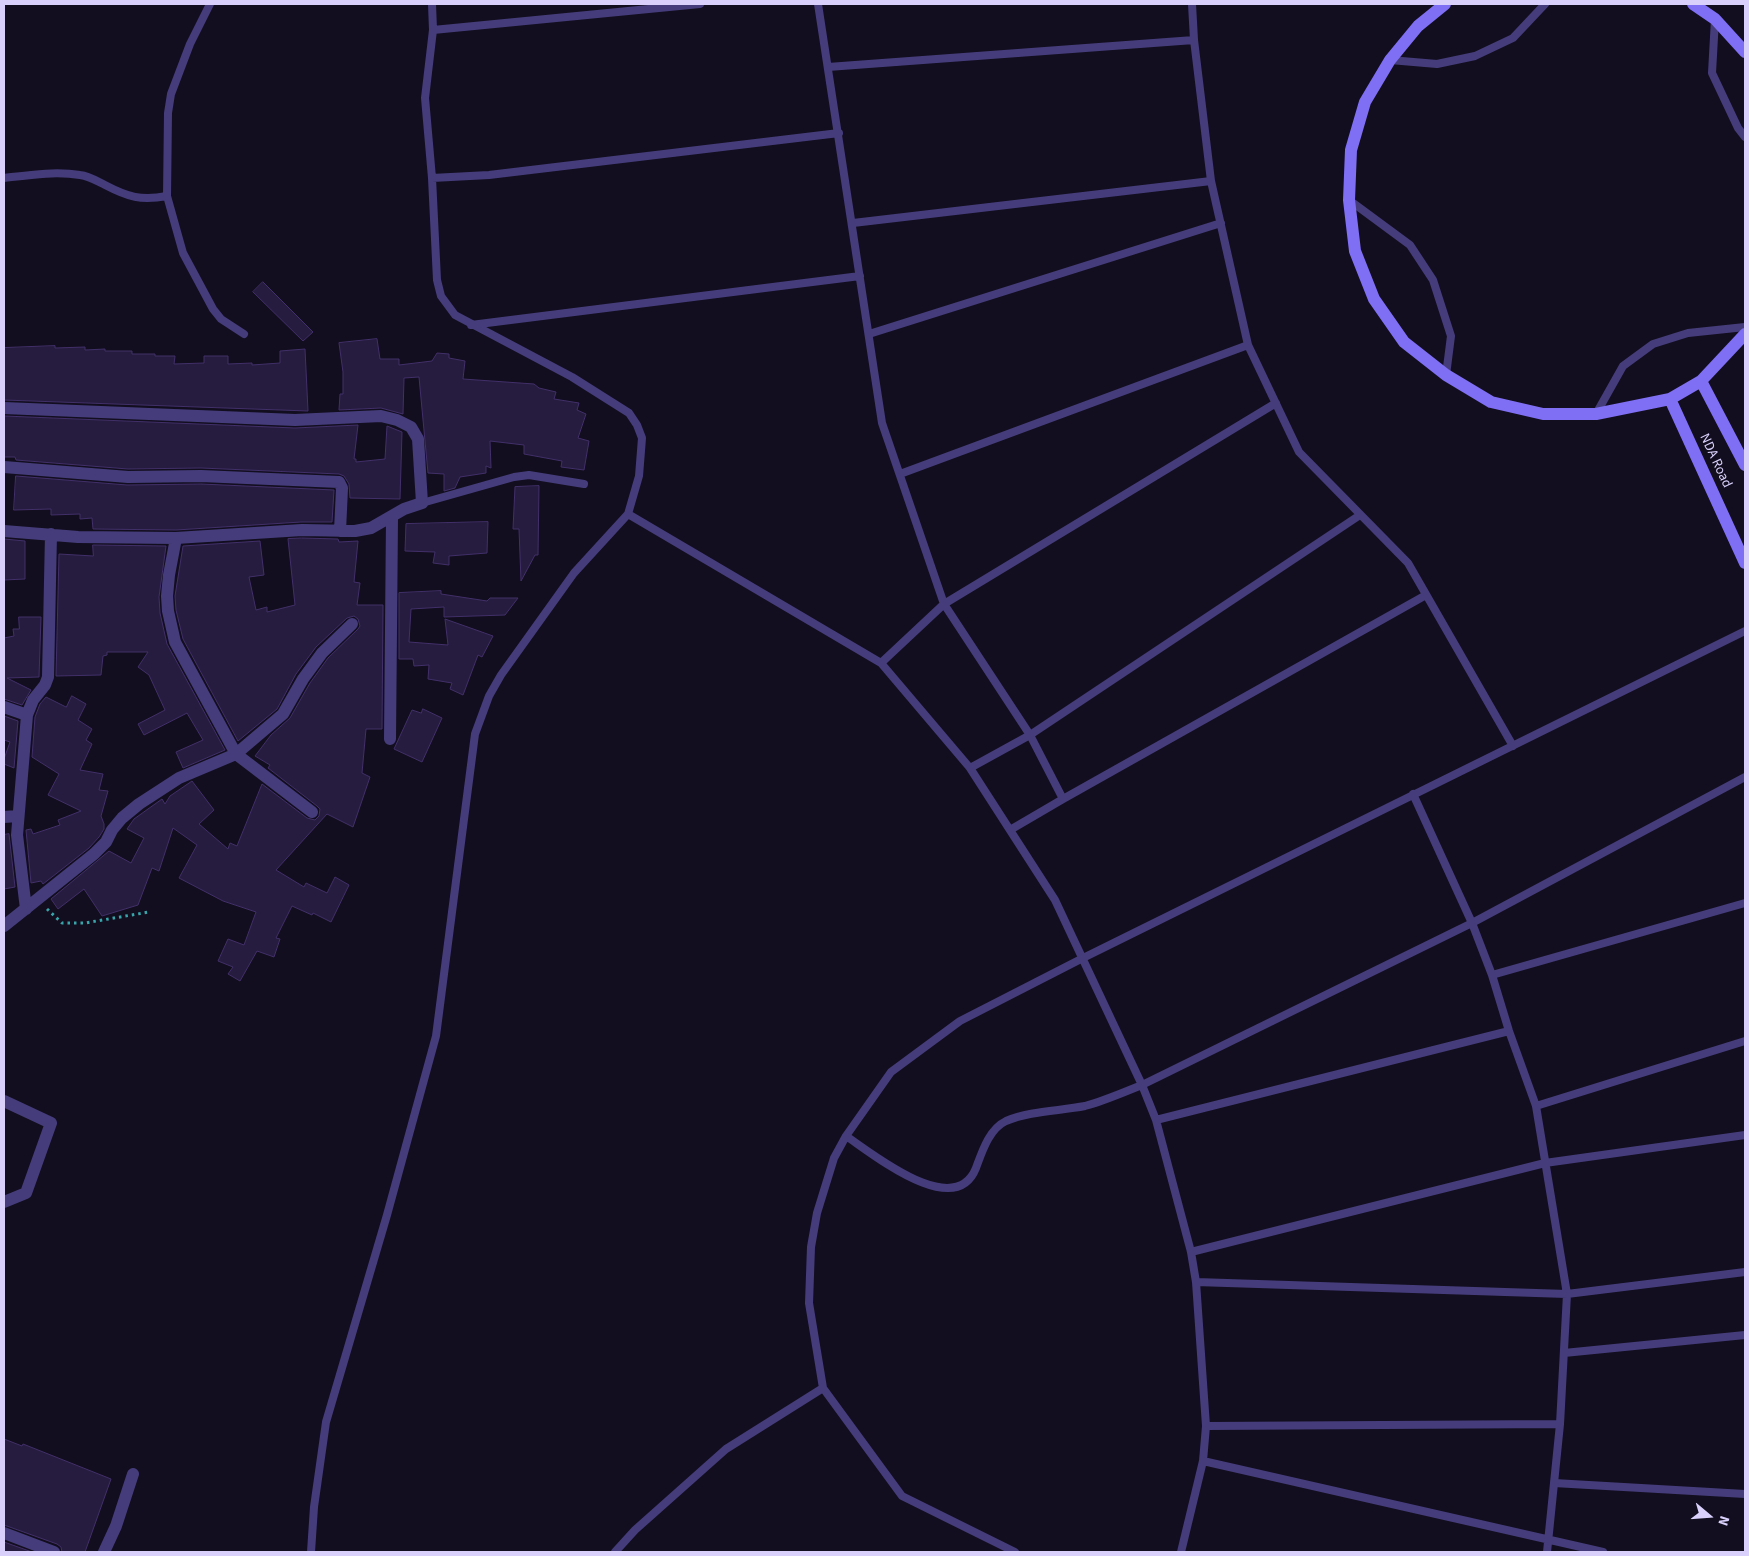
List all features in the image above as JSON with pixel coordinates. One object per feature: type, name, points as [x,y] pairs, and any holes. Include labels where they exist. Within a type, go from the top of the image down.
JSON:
[{"type":"street","points":[[1445,4],[1418,26],[1390,60],[1365,102],[1351,150],[1349,200],[1355,251],[1374,299],[1404,342],[1446,375],[1491,402],[1543,414],[1596,414],[1670,399],[1701,381],[1745,334]]},
{"type":"street","points":[[1693,4],[1715,19],[1745,52]]},
{"type":"street","name":"NDA Road","points":[[1701,381],[1745,465]]},
{"type":"street","name":"NDA Road","points":[[1670,399],[1745,563]]},
{"type":"street","points":[[4,408],[295,420],[381,416],[397,420],[411,427],[418,438],[422,503],[404,509],[392,518],[371,528],[340,531],[302,530],[176,538],[78,536],[4,531]]},
{"type":"street","points":[[4,466],[128,477],[200,476],[339,482],[342,488],[340,531]]},
{"type":"street","points":[[390,738],[392,518]]},
{"type":"street","points":[[26,909],[17,835],[18,816],[27,716],[48,677],[52,534]]},
{"type":"street","points":[[176,538],[167,596],[168,611],[175,642],[236,754],[312,812]]},
{"type":"street","points":[[4,926],[94,854],[106,842],[112,830],[122,818],[139,804],[179,778],[236,754],[283,714],[303,678],[322,653],[352,624]]},
{"type":"street","points":[[4,707],[27,716]]},
{"type":"street","points":[[4,817],[18,816]]},
{"type":"street","points":[[4,1101],[51,1123],[26,1193],[4,1202]]},
{"type":"street","points":[[104,1552],[116,1526],[133,1474]]},
{"type":"street","points":[[4,1533],[54,1552]]},
{"type":"lane","points":[[210,4],[190,44],[171,94],[168,114],[167,196],[183,253],[213,308],[221,319],[244,334]]},
{"type":"lane","points":[[311,1552],[314,1507],[326,1422],[387,1215],[436,1036],[475,734],[489,696],[501,675],[574,573],[628,514],[639,476],[642,438],[637,425],[628,413],[572,377],[455,315],[442,296],[437,280],[432,178],[425,98],[433,30],[432,4]]},
{"type":"lane","points":[[433,30],[700,4]]},
{"type":"lane","points":[[818,4],[853,223],[882,423],[944,604],[1030,735],[1062,799]]},
{"type":"lane","points":[[1192,4],[1194,40],[1211,181],[1248,345],[1299,452],[1408,563],[1513,746]]},
{"type":"lane","points":[[1390,60],[1437,64],[1475,56],[1512,38],[1545,4]]},
{"type":"lane","points":[[1715,19],[1712,73],[1738,128],[1745,137]]},
{"type":"lane","points":[[828,66],[1194,40]]},
{"type":"lane","points":[[432,178],[489,175],[839,132]]},
{"type":"lane","points":[[4,178],[38,174],[80,175],[93,178],[135,198],[152,199],[167,196]]},
{"type":"lane","points":[[853,223],[1211,181]]},
{"type":"lane","points":[[1349,200],[1410,245],[1433,280],[1451,336],[1446,375]]},
{"type":"lane","points":[[869,334],[1221,223]]},
{"type":"lane","points":[[471,325],[860,276]]},
{"type":"lane","points":[[1596,414],[1623,366],[1653,344],[1688,333],[1745,327]]},
{"type":"lane","points":[[900,474],[1248,345]]},
{"type":"lane","points":[[881,663],[944,604],[1276,403]]},
{"type":"lane","points":[[422,503],[529,474],[584,484]]},
{"type":"lane","points":[[628,514],[881,663],[970,768],[1055,900],[1084,958],[1156,1120],[1191,1252],[1196,1282],[1206,1426],[1203,1461],[1181,1552]]},
{"type":"lane","points":[[970,768],[1030,735],[1360,515]]},
{"type":"lane","points":[[1010,830],[1426,595]]},
{"type":"lane","points":[[1015,1552],[902,1496],[824,1388],[809,1302],[811,1247],[817,1213],[834,1158],[846,1136],[891,1072],[960,1021],[1413,794],[1745,631]]},
{"type":"lane","points":[[846,1136],[903,1174],[937,1188],[953,1188],[962,1185],[973,1174],[991,1134],[1004,1122],[1017,1117],[1087,1105],[1142,1085],[1472,923],[1745,777]]},
{"type":"lane","points":[[1413,794],[1472,923],[1492,975],[1509,1031],[1536,1106],[1567,1294],[1560,1424],[1549,1541],[1546,1552]]},
{"type":"lane","points":[[1492,975],[1745,903]]},
{"type":"lane","points":[[1156,1120],[1509,1031]]},
{"type":"lane","points":[[1536,1106],[1745,1041]]},
{"type":"lane","points":[[1191,1252],[1545,1163],[1745,1135]]},
{"type":"lane","points":[[1196,1282],[1567,1294],[1745,1272]]},
{"type":"lane","points":[[1564,1353],[1745,1335]]},
{"type":"lane","points":[[615,1552],[635,1530],[726,1449],[824,1388]]},
{"type":"lane","points":[[1206,1426],[1560,1424]]},
{"type":"lane","points":[[1203,1461],[1603,1552]]},
{"type":"lane","points":[[1554,1483],[1745,1494]]},
{"type":"path","points":[[39,898],[51,914],[62,923],[85,923],[149,912]]},
{"type":"building","points":[[263,282],[313,332],[303,341],[253,292]]},
{"type":"building","points":[[377,339],[380,359],[399,359],[399,365],[432,361],[437,353],[449,354],[449,358],[465,361],[463,379],[534,384],[539,388],[556,392],[554,399],[579,403],[577,410],[586,414],[578,438],[589,441],[584,470],[561,467],[562,461],[524,454],[524,445],[490,441],[491,468],[486,466],[486,473],[460,477],[455,488],[444,491],[444,474],[428,473],[419,377],[404,378],[403,414],[381,408],[339,410],[340,394],[343,394],[343,372],[339,343]]},
{"type":"building","points":[[55,346],[55,348],[85,347],[85,350],[105,349],[105,351],[132,351],[132,354],[175,356],[174,364],[204,363],[204,356],[228,356],[228,364],[252,363],[252,365],[280,363],[280,351],[305,349],[308,411],[4,400],[4,348]]},
{"type":"building","points":[[4,416],[295,428],[358,425],[354,459],[356,459],[356,462],[385,459],[387,426],[402,432],[400,499],[350,498],[349,484],[344,476],[339,474],[201,468],[128,469],[16,460],[15,457],[4,457]]},
{"type":"building","points":[[16,476],[127,485],[201,484],[334,490],[332,522],[301,522],[176,530],[93,529],[92,518],[80,519],[80,514],[51,515],[51,509],[14,510]]},
{"type":"building","points":[[539,486],[538,555],[535,555],[521,581],[519,529],[513,529],[515,487]]},
{"type":"building","points":[[488,522],[487,553],[449,556],[449,565],[433,563],[435,552],[405,551],[406,524]]},
{"type":"building","points":[[4,539],[25,541],[25,579],[4,580]]},
{"type":"building","points":[[288,539],[338,539],[339,542],[358,541],[354,582],[360,583],[357,605],[383,605],[382,729],[366,729],[362,773],[370,777],[353,827],[327,814],[276,870],[304,887],[306,883],[327,893],[335,877],[349,885],[331,922],[292,906],[276,938],[280,939],[274,957],[257,951],[240,981],[228,974],[233,967],[218,961],[228,939],[244,945],[256,912],[223,901],[179,878],[197,845],[173,828],[159,871],[152,868],[138,905],[102,916],[84,889],[58,909],[51,899],[109,851],[131,863],[144,838],[127,829],[134,819],[162,799],[165,804],[170,796],[192,781],[214,810],[199,824],[228,849],[230,843],[237,846],[262,784],[307,818],[315,820],[319,816],[320,809],[317,806],[268,768],[270,765],[255,756],[271,735],[290,718],[310,683],[328,658],[358,629],[360,626],[358,619],[354,616],[347,618],[316,647],[296,674],[277,709],[238,741],[183,639],[176,610],[175,596],[183,546],[260,541],[264,575],[249,577],[256,610],[267,607],[267,612],[295,605]]},
{"type":"building","points":[[93,545],[166,546],[159,597],[160,613],[167,644],[225,750],[183,768],[176,752],[203,740],[187,713],[144,735],[138,724],[165,710],[149,675],[138,667],[148,652],[107,652],[107,655],[103,656],[101,675],[56,676],[59,554],[93,556]]},
{"type":"building","points":[[441,591],[441,594],[487,601],[490,598],[518,598],[505,615],[444,617],[444,607],[411,609],[409,642],[448,645],[445,619],[493,636],[482,657],[478,655],[463,695],[450,689],[452,683],[428,679],[429,665],[414,666],[413,659],[399,659],[399,593]]},
{"type":"building","points":[[19,617],[41,617],[39,677],[7,678],[31,690],[22,705],[4,699],[4,638],[14,636],[13,629],[19,629]]},
{"type":"building","points":[[72,696],[86,704],[78,720],[92,729],[86,740],[92,744],[80,770],[103,774],[99,790],[108,791],[101,816],[104,829],[89,848],[43,884],[41,881],[31,883],[26,830],[31,829],[33,834],[60,825],[58,820],[81,811],[48,795],[59,774],[32,757],[35,717],[40,704],[46,697],[66,707]]},
{"type":"building","points":[[423,709],[442,718],[422,762],[394,749],[412,710],[421,713]]},
{"type":"building","points":[[4,716],[18,721],[14,768],[4,764],[10,742],[4,740]]},
{"type":"building","points":[[9,834],[15,887],[4,889],[4,835]]},
{"type":"building","points":[[4,1439],[22,1446],[23,1444],[111,1479],[85,1552],[62,1552],[61,1547],[57,1544],[4,1525]]},
{"type":"building","points":[[4,1542],[32,1552],[4,1552]]}]
